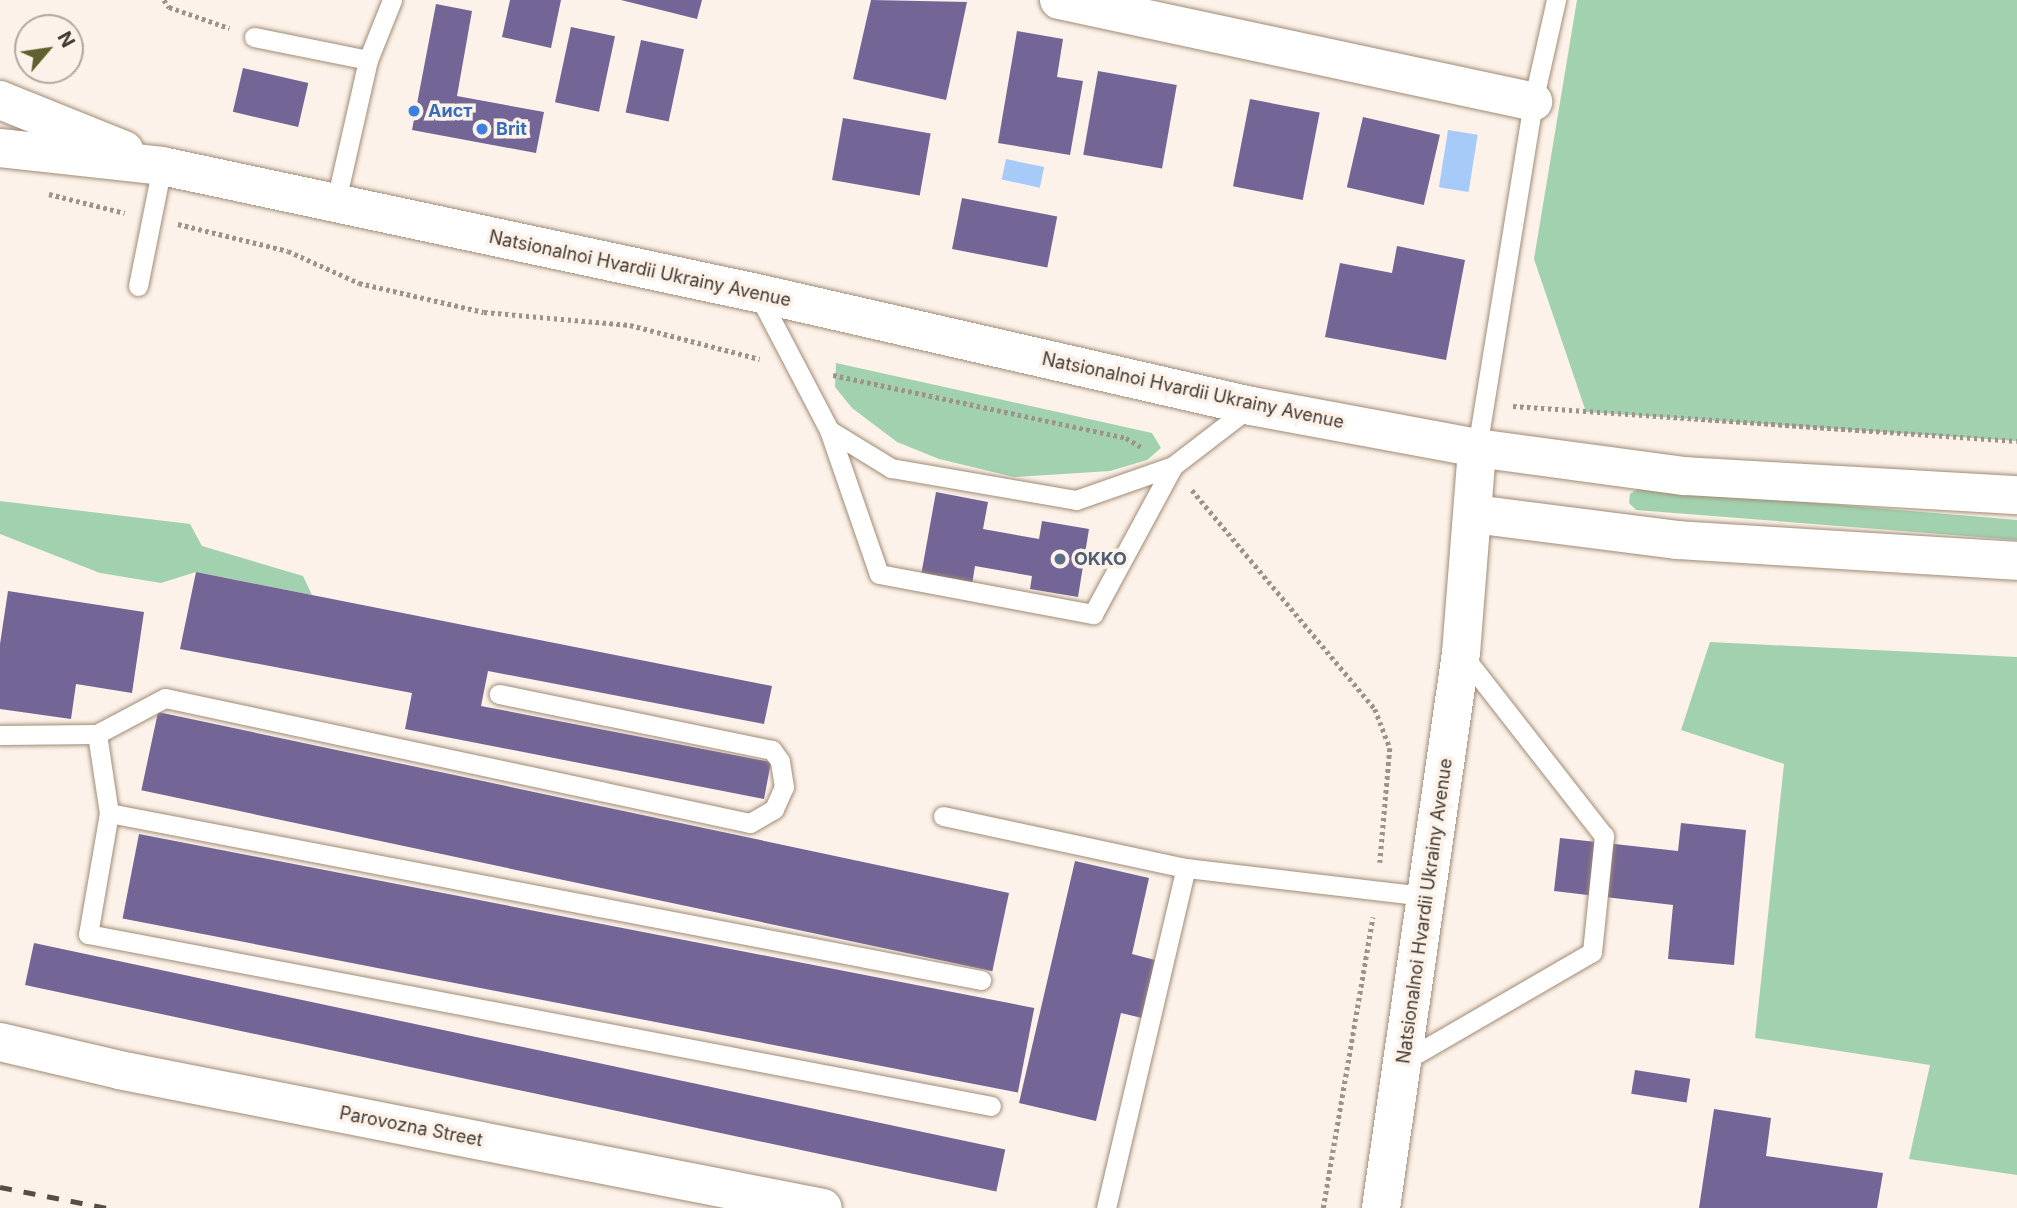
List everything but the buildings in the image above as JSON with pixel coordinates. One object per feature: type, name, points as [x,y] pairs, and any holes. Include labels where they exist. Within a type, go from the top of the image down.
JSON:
[{"type":"street","points":[[1059,0],[1533,102]]},
{"type":"street","name":"Natsionalnoi Hvardii Ukrainy Avenue","points":[[0,100],[162,166]]},
{"type":"street","name":"Natsionalnoi Hvardii Ukrainy Avenue","points":[[0,148],[162,166],[757,293],[1251,406],[1477,448],[1474,514],[1461,653],[1381,1208]]},
{"type":"street","points":[[1477,448],[1684,476],[2017,495]]},
{"type":"street","points":[[1474,514],[1676,540],[2017,561]]},
{"type":"street","name":"Parovozna Street","points":[[0,1042],[119,1070],[823,1208]]},
{"type":"lane","points":[[335,205],[368,60],[391,0]]},
{"type":"lane","points":[[1477,448],[1533,102],[1556,0]]},
{"type":"lane","points":[[254,37],[368,60]]},
{"type":"lane","points":[[138,286],[162,166]]},
{"type":"lane","points":[[757,293],[829,430],[879,574],[1093,614],[1173,466]]},
{"type":"lane","points":[[829,430],[891,468],[1076,499],[1173,466],[1251,406]]},
{"type":"lane","points":[[1404,1061],[1592,952],[1604,836],[1461,653]]},
{"type":"lane","points":[[0,735],[97,734],[166,698],[750,823],[774,809],[784,787],[780,761],[772,750],[499,694]]},
{"type":"lane","points":[[97,734],[109,813],[88,934],[991,1106]]},
{"type":"lane","points":[[109,813],[981,980]]},
{"type":"lane","points":[[943,816],[1186,868],[1426,896]]},
{"type":"lane","points":[[1106,1208],[1186,868]]},
{"type":"path","points":[[164,0],[169,7],[254,37]]},
{"type":"path","points":[[1484,404],[2017,441]]},
{"type":"green space","points":[[1577,0],[2017,0],[2017,441],[1586,412],[1534,259]]},
{"type":"green space","points":[[836,363],[1152,433],[1161,448],[1147,460],[1110,471],[1014,477],[939,459],[897,442],[852,408],[835,387]]},
{"type":"green space","points":[[1639,488],[2017,520],[2017,540],[1636,510],[1629,503],[1630,494]]},
{"type":"green space","points":[[0,501],[190,524],[202,546],[303,576],[312,595],[196,572],[161,583],[100,573],[0,534]]},
{"type":"green space","points":[[1710,642],[2017,657],[2017,1175],[1909,1159],[1930,1065],[1755,1038],[1784,764],[1681,730]]},
{"type":"water","points":[[1448,130],[1478,135],[1469,192],[1439,187]]},
{"type":"water","points":[[1006,159],[1044,167],[1040,188],[1002,180]]},
{"type":"railway","points":[[0,1187],[107,1208]]},
{"type":"place","name":"Аист","points":[[414,111]]},
{"type":"place","name":"Brit","points":[[482,129]]},
{"type":"place","name":"OKKO","points":[[1060,559]]}]
